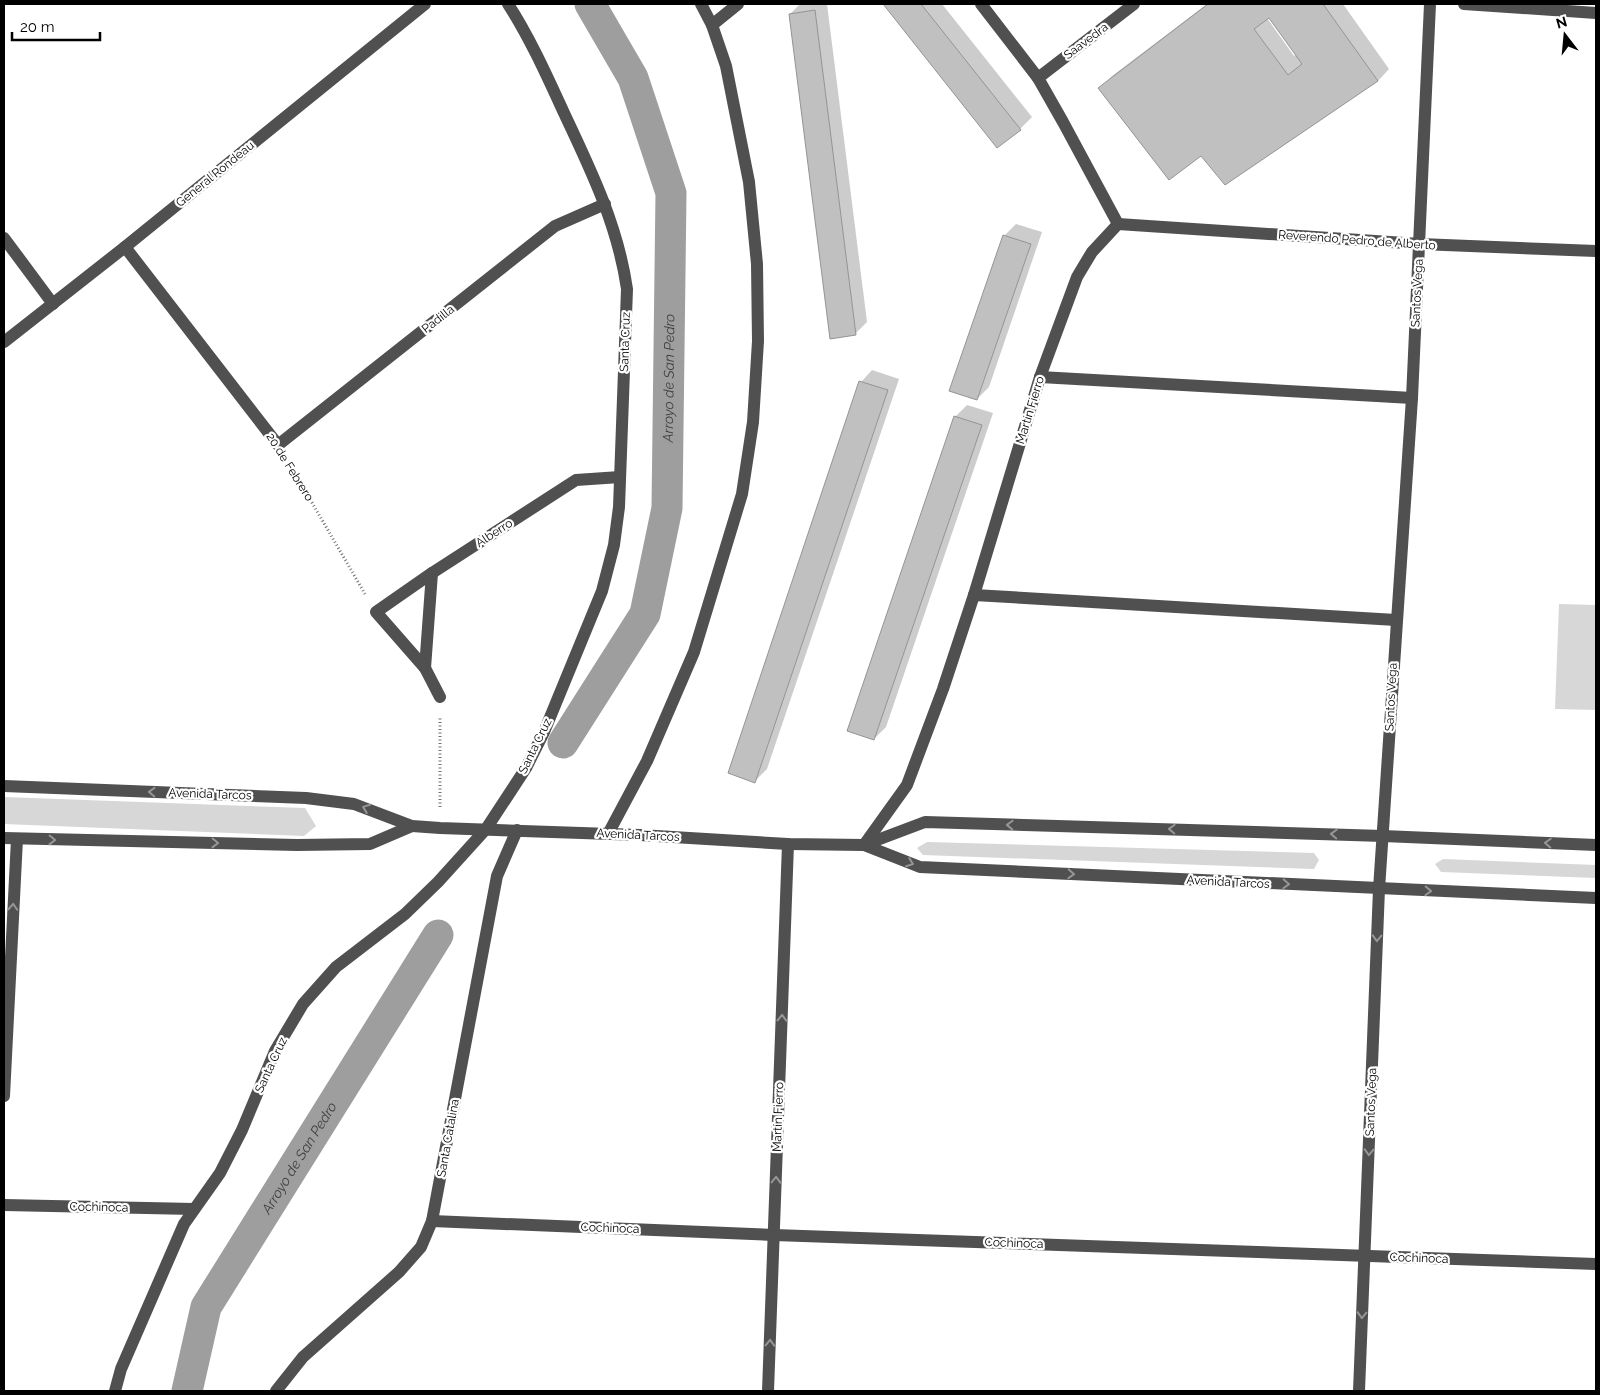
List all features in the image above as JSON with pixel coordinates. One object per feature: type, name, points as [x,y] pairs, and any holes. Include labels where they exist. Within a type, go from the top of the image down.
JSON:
[{"type":"street","name":"General Rondeau","points":[[4,342],[124,248],[425,4]]},
{"type":"street","name":"Santa Cruz","points":[[115,1391],[125,1360],[184,1224],[220,1173],[242,1130],[275,1051],[303,1004],[336,967],[405,914],[438,882],[486,829],[526,768],[544,732],[602,591],[614,545],[619,507],[627,289],[623,260],[605,204],[552,85],[517,17],[508,4]]},
{"type":"street","points":[[608,834],[648,760],[694,652],[742,494],[753,422],[758,331],[757,264],[750,182],[726,66],[712,25],[702,4]]},
{"type":"street","points":[[712,25],[738,4]]},
{"type":"street","points":[[981,4],[1038,78],[1118,224]]},
{"type":"street","name":"Saavedra","points":[[1038,78],[1134,4]]},
{"type":"street","name":"Santos Vega","points":[[1359,1391],[1379,889],[1412,398],[1430,4]]},
{"type":"street","points":[[1464,4],[1596,13]]},
{"type":"street","name":"Padilla","points":[[278,446],[555,226],[605,204]]},
{"type":"street","name":"Reverendo Pedro de Alberto","points":[[1118,224],[1420,244],[1596,251]]},
{"type":"street","name":"Martín Fierro","points":[[864,846],[907,785],[943,689],[974,595],[1040,377],[1077,277],[1092,252],[1118,224]]},
{"type":"street","points":[[4,238],[53,304]]},
{"type":"street","name":"20 de Febrero","points":[[124,248],[278,446]]},
{"type":"street","points":[[1040,377],[1412,398]]},
{"type":"street","name":"Alberro","points":[[376,612],[432,573],[576,480],[620,477]]},
{"type":"street","points":[[424,668],[432,573]]},
{"type":"street","points":[[974,595],[1396,620]]},
{"type":"street","points":[[376,612],[424,668],[440,697]]},
{"type":"street","name":"Avenida Tarcos","points":[[4,786],[306,798],[354,804],[412,826],[440,828],[864,846],[920,867],[1596,898]]},
{"type":"street","name":"Avenida Tarcos","points":[[864,846],[925,822],[1383,836],[1596,845]]},
{"type":"street","name":"Avenida Tarcos","points":[[4,838],[287,845],[370,844],[412,826]]},
{"type":"street","name":"Santa Catalina","points":[[276,1391],[303,1357],[404,1265],[421,1247],[432,1221],[497,876],[517,830]]},
{"type":"street","points":[[4,1096],[17,839]]},
{"type":"street","name":"Martín Fierro","points":[[768,1391],[788,844]]},
{"type":"street","name":"Cochinoca","points":[[4,1205],[194,1209]]},
{"type":"street","name":"Cochinoca","points":[[432,1221],[1596,1264]]},
{"type":"path","name":"20 de Febrero","points":[[278,446],[376,612]]},
{"type":"path","points":[[440,697],[440,828]]},
{"type":"shaded area","points":[[1559,604],[1596,605],[1596,710],[1555,709]]},
{"type":"shaded area","points":[[4,797],[305,808],[316,826],[304,836],[4,824]]},
{"type":"shaded area","points":[[927,842],[1314,853],[1319,860],[1314,869],[923,855],[917,848]]},
{"type":"shaded area","points":[[1443,859],[1596,865],[1596,878],[1441,872],[1435,864]]},
{"type":"building","points":[[883,4],[921,4],[1021,130],[997,148]]},
{"type":"building","points":[[1208,4],[1323,4],[1378,81],[1225,185],[1201,156],[1169,180],[1098,88]],"holes":[[[1269,18],[1302,64],[1288,75],[1254,29]]]},
{"type":"building","points":[[815,10],[856,335],[830,339],[789,14]]},
{"type":"building","points":[[1003,235],[1031,244],[977,400],[949,391]]},
{"type":"building","points":[[859,381],[888,390],[755,783],[728,773]]},
{"type":"building","points":[[954,416],[982,425],[874,740],[847,731]]},
{"type":"waterway","name":"Arroyo de San Pedro","points":[[563,743],[645,614],[667,508],[671,193],[633,78],[590,4]]},
{"type":"waterway","name":"Arroyo de San Pedro","points":[[187,1391],[206,1307],[438,935]]}]
